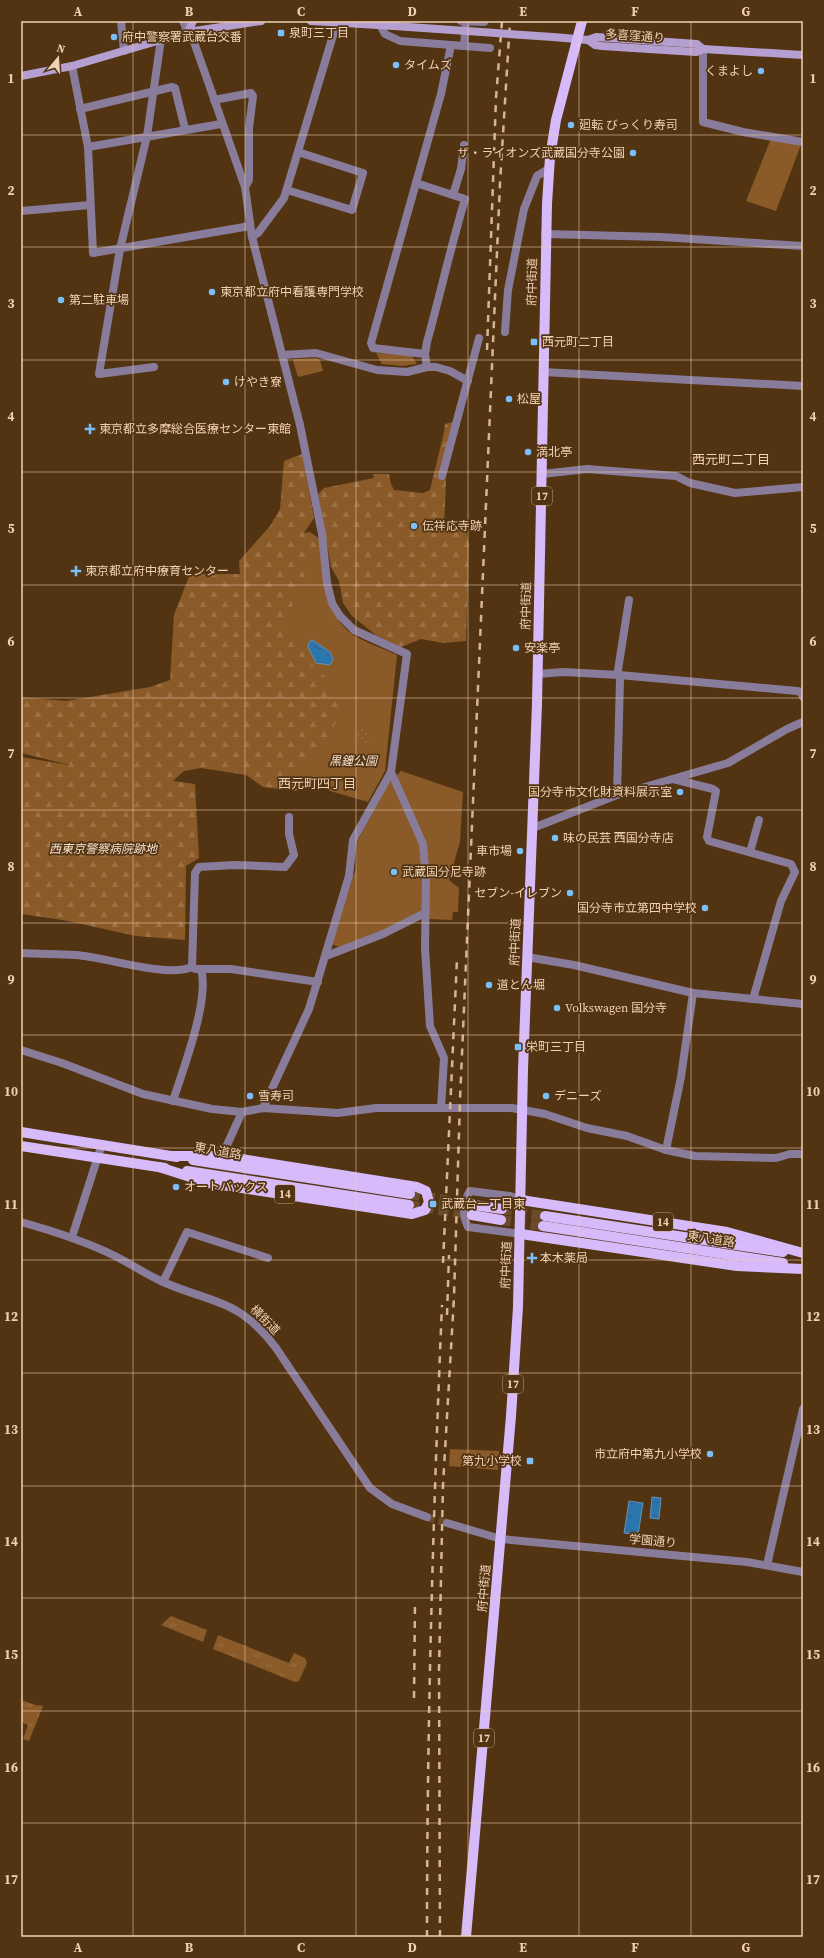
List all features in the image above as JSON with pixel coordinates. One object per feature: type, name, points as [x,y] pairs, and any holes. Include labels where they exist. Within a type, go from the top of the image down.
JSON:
[{"type":"main road","points":[[188,32],[193,21]]},
{"type":"main road","points":[[21,76],[72,66],[188,32],[260,21]]},
{"type":"main road","points":[[311,21],[380,23]]},
{"type":"main road","name":"府中街道","points":[[466,1937],[512,1416],[521,1234],[524,1109],[523,1069],[538,674],[545,234],[550,168],[556,120],[582,21]]},
{"type":"main road","name":"多喜窪通り","points":[[380,23],[394,26],[588,40],[595,46],[696,52],[703,49],[803,55]]},
{"type":"main road","name":"東八道路","points":[[21,1132],[410,1194]]},
{"type":"main road","name":"東八道路","points":[[21,1146],[409,1205]]},
{"type":"main road","name":"14","points":[[158,1167],[209,1183],[412,1214],[425,1210],[429,1202],[426,1191],[417,1187],[222,1156],[171,1156]]},
{"type":"main road","name":"14","points":[[521,1200],[726,1232],[803,1254]]},
{"type":"main road","points":[[473,1205],[502,1209]]},
{"type":"main road","points":[[472,1215],[501,1220]]},
{"type":"main road","name":"東八道路","points":[[545,1216],[803,1254]]},
{"type":"main road","name":"東八道路","points":[[543,1226],[803,1268]]},
{"type":"main road","name":"14","points":[[521,1234],[737,1266],[803,1268]]},
{"type":"street","points":[[121,21],[124,51]]},
{"type":"street","points":[[183,21],[214,100],[221,124],[240,170],[245,187],[252,237],[300,426],[322,534],[327,583],[332,603],[340,616],[354,630],[407,654],[391,772],[353,840],[350,876],[309,1009],[263,1108]]},
{"type":"street","points":[[460,21],[484,22]]},
{"type":"street","points":[[464,46],[466,21]]},
{"type":"street","points":[[252,237],[258,233],[280,204],[287,190],[337,22]]},
{"type":"street","points":[[380,23],[385,34],[400,41],[490,48]]},
{"type":"street","points":[[154,367],[99,374],[120,249],[147,136],[162,39]]},
{"type":"street","points":[[425,354],[373,348],[371,343],[441,94],[451,45]]},
{"type":"street","points":[[703,49],[702,122],[743,132],[803,142]]},
{"type":"street","points":[[72,66],[88,146],[93,253],[250,226]]},
{"type":"street","points":[[80,109],[172,87],[175,88],[185,129]]},
{"type":"street","points":[[214,100],[251,93],[253,96],[249,128],[249,180],[245,187]]},
{"type":"street","points":[[88,146],[221,124]]},
{"type":"street","points":[[453,195],[461,169],[464,145]]},
{"type":"street","points":[[287,190],[352,210],[363,173],[298,152]]},
{"type":"street","points":[[505,332],[508,290],[524,208],[537,176],[550,168]]},
{"type":"street","points":[[416,183],[465,199],[454,236],[448,267],[425,354],[427,367]]},
{"type":"street","points":[[21,211],[90,205]]},
{"type":"street","points":[[545,234],[661,237],[803,246]]},
{"type":"street","points":[[442,476],[479,338]]},
{"type":"street","points":[[282,355],[316,353],[377,370],[406,372],[436,366],[450,371],[468,381]]},
{"type":"street","points":[[543,372],[803,386]]},
{"type":"street","points":[[542,474],[587,469],[676,476],[690,483],[735,493],[803,487]]},
{"type":"street","points":[[617,795],[619,675],[629,600]]},
{"type":"street","points":[[538,674],[563,672],[619,675],[790,690],[801,692],[803,697]]},
{"type":"street","points":[[533,828],[617,795],[728,763],[781,732],[803,722]]},
{"type":"street","points":[[391,772],[423,844],[425,948],[430,1026],[444,1058],[441,1108]]},
{"type":"street","points":[[673,779],[716,791],[707,837],[710,841],[791,864],[795,872],[781,901],[753,999]]},
{"type":"street","points":[[192,967],[195,873],[199,867],[236,865],[285,867],[294,855],[289,834],[289,818]]},
{"type":"street","points":[[750,852],[759,820]]},
{"type":"street","points":[[326,956],[383,934],[425,913]]},
{"type":"street","points":[[21,953],[78,955],[159,969],[186,970],[192,967],[195,969],[231,968],[318,982]]},
{"type":"street","points":[[527,957],[574,965],[693,993],[803,1004]]},
{"type":"street","points":[[173,1101],[198,1020],[204,980],[201,969]]},
{"type":"street","points":[[666,1150],[681,1077],[693,993]]},
{"type":"street","points":[[21,1050],[62,1063],[142,1094],[207,1108],[242,1112],[263,1108],[338,1113],[376,1108],[524,1109],[587,1128],[626,1136],[666,1150],[695,1156],[776,1158],[790,1154],[803,1154]]},
{"type":"street","points":[[222,1156],[242,1112]]},
{"type":"street","points":[[72,1237],[102,1144]]},
{"type":"street","points":[[521,1200],[510,1196],[470,1191],[465,1199],[464,1218],[468,1227],[521,1234]]},
{"type":"street","name":"横街道","points":[[21,1222],[72,1237],[114,1256],[163,1282],[229,1305],[255,1323],[276,1348],[370,1488],[392,1504],[427,1517]]},
{"type":"street","points":[[163,1282],[187,1232],[268,1258]]},
{"type":"street","points":[[768,1565],[799,1439],[803,1409]]},
{"type":"street","points":[[447,1523],[501,1539]]},
{"type":"street","name":"学園通り","points":[[501,1539],[768,1565],[803,1572]]},
{"type":"green space","points":[[772,136],[802,142],[776,211],[746,201]]},
{"type":"green space","points":[[376,353],[411,355],[417,364],[402,366],[382,364]]},
{"type":"green space","points":[[317,358],[320,360],[323,371],[298,377],[293,361],[295,359]]},
{"type":"green space","points":[[453,422],[442,469],[446,480],[444,527],[465,528],[469,544],[466,641],[443,643],[421,639],[401,647],[377,636],[352,616],[343,603],[339,581],[331,567],[318,494],[324,488],[374,478],[373,474],[389,474],[394,490],[423,493],[430,490],[445,424]]},
{"type":"green space","name":"西東京警察病院跡地","points":[[302,454],[314,518],[304,533],[310,532],[321,540],[323,573],[360,682],[308,781],[296,791],[263,787],[246,775],[201,768],[184,771],[173,781],[195,784],[199,858],[186,866],[185,940],[136,936],[63,920],[21,914],[21,757],[70,765],[21,753],[21,697],[66,701],[150,687],[170,680],[174,615],[190,574],[240,574],[239,561],[270,526],[280,509],[284,461]]},
{"type":"green space","name":"黒鐘公園","points":[[319,549],[327,595],[331,607],[344,627],[352,634],[368,643],[397,655],[385,771],[368,802],[306,784],[295,777],[324,748],[342,709],[328,678],[317,671],[283,625],[302,585],[315,552]]},
{"type":"green space","points":[[359,727],[365,727],[370,732],[368,741],[365,743],[359,743],[354,738],[354,732]]},
{"type":"green space","points":[[401,771],[463,792],[460,842],[449,880],[459,888],[458,912],[453,912],[452,920],[429,919],[428,909],[381,931],[339,947],[332,944],[356,868],[357,842],[389,783]]},
{"type":"green space","points":[[450,1449],[499,1451],[498,1470],[449,1466]]},
{"type":"green space","points":[[171,1616],[207,1630],[203,1642],[161,1625]]},
{"type":"green space","points":[[218,1635],[289,1663],[294,1653],[305,1658],[307,1663],[299,1681],[295,1682],[213,1649]]},
{"type":"green space","points":[[21,1700],[38,1706],[43,1706],[29,1741],[23,1739],[28,1725],[21,1722]]},
{"type":"water","points":[[312,640],[330,652],[333,659],[330,665],[316,663],[308,647],[309,642]]},
{"type":"water","points":[[652,1497],[661,1498],[659,1519],[650,1518]]},
{"type":"water","points":[[629,1501],[643,1503],[638,1535],[624,1533]]},
{"type":"tunnel","points":[[410,1194],[473,1205]]},
{"type":"tunnel","points":[[409,1205],[472,1215]]},
{"type":"tunnel","points":[[502,1209],[545,1216]]},
{"type":"tunnel","points":[[501,1220],[543,1226]]},
{"type":"tunnel","points":[[427,1517],[447,1523]]},
{"type":"railway","points":[[487,350],[496,98],[502,21]]},
{"type":"railway","points":[[440,1937],[439,1670],[443,1485],[454,1297],[460,1100],[500,183],[510,21]]},
{"type":"railway","points":[[443,1263],[457,959]]},
{"type":"railway","points":[[447,1315],[449,1255]]},
{"type":"railway","points":[[427,1937],[431,1621],[442,1305]]},
{"type":"railway","points":[[414,1698],[415,1602]]},
{"type":"place","name":"泉町三丁目","points":[[281,33]]},
{"type":"place","name":"府中警察署武蔵台交番","points":[[114,37]]},
{"type":"place","name":"タイムズ","points":[[396,65]]},
{"type":"place","name":"くまよし","points":[[761,71]]},
{"type":"place","name":"廻転 びっくり寿司","points":[[571,125]]},
{"type":"place","name":"ザ・ライオンズ武蔵国分寺公園","points":[[633,153]]},
{"type":"place","name":"東京都立府中看護専門学校","points":[[212,292]]},
{"type":"place","name":"第二駐車場","points":[[61,300]]},
{"type":"place","name":"西元町二丁目","points":[[534,342]]},
{"type":"place","name":"けやき寮","points":[[226,382]]},
{"type":"place","name":"松屋","points":[[509,399]]},
{"type":"place","name":"東京都立多摩総合医療センター東館","points":[[90,429]]},
{"type":"place","name":"満北亭","points":[[528,452]]},
{"type":"place","name":"伝祥応寺跡","points":[[414,526]]},
{"type":"place","name":"東京都立府中療育センター","points":[[76,571]]},
{"type":"place","name":"安楽亭","points":[[516,648]]},
{"type":"place","name":"国分寺市文化財資料展示室","points":[[680,792]]},
{"type":"place","name":"味の民芸 西国分寺店","points":[[555,838]]},
{"type":"place","name":"車市場","points":[[520,851]]},
{"type":"place","name":"武蔵国分尼寺跡","points":[[394,872]]},
{"type":"place","name":"セブン-イレブン","points":[[570,893]]},
{"type":"place","name":"国分寺市立第四中学校","points":[[705,908]]},
{"type":"place","name":"道とん堀","points":[[489,985]]},
{"type":"place","name":"Volkswagen 国分寺","points":[[557,1008]]},
{"type":"place","name":"栄町三丁目","points":[[518,1047]]},
{"type":"place","name":"雪寿司","points":[[250,1096]]},
{"type":"place","name":"デニーズ","points":[[546,1096]]},
{"type":"place","name":"オートバックス","points":[[176,1187]]},
{"type":"place","name":"武蔵台一丁目東","points":[[433,1204]]},
{"type":"place","name":"本木薬局","points":[[532,1258]]},
{"type":"place","name":"市立府中第九小学校","points":[[710,1454]]},
{"type":"place","name":"第九小学校","points":[[530,1461]]},
{"type":"district","name":"西元町二丁目","points":[[731,459]]},
{"type":"district","name":"西元町四丁目","points":[[317,783]]}]
